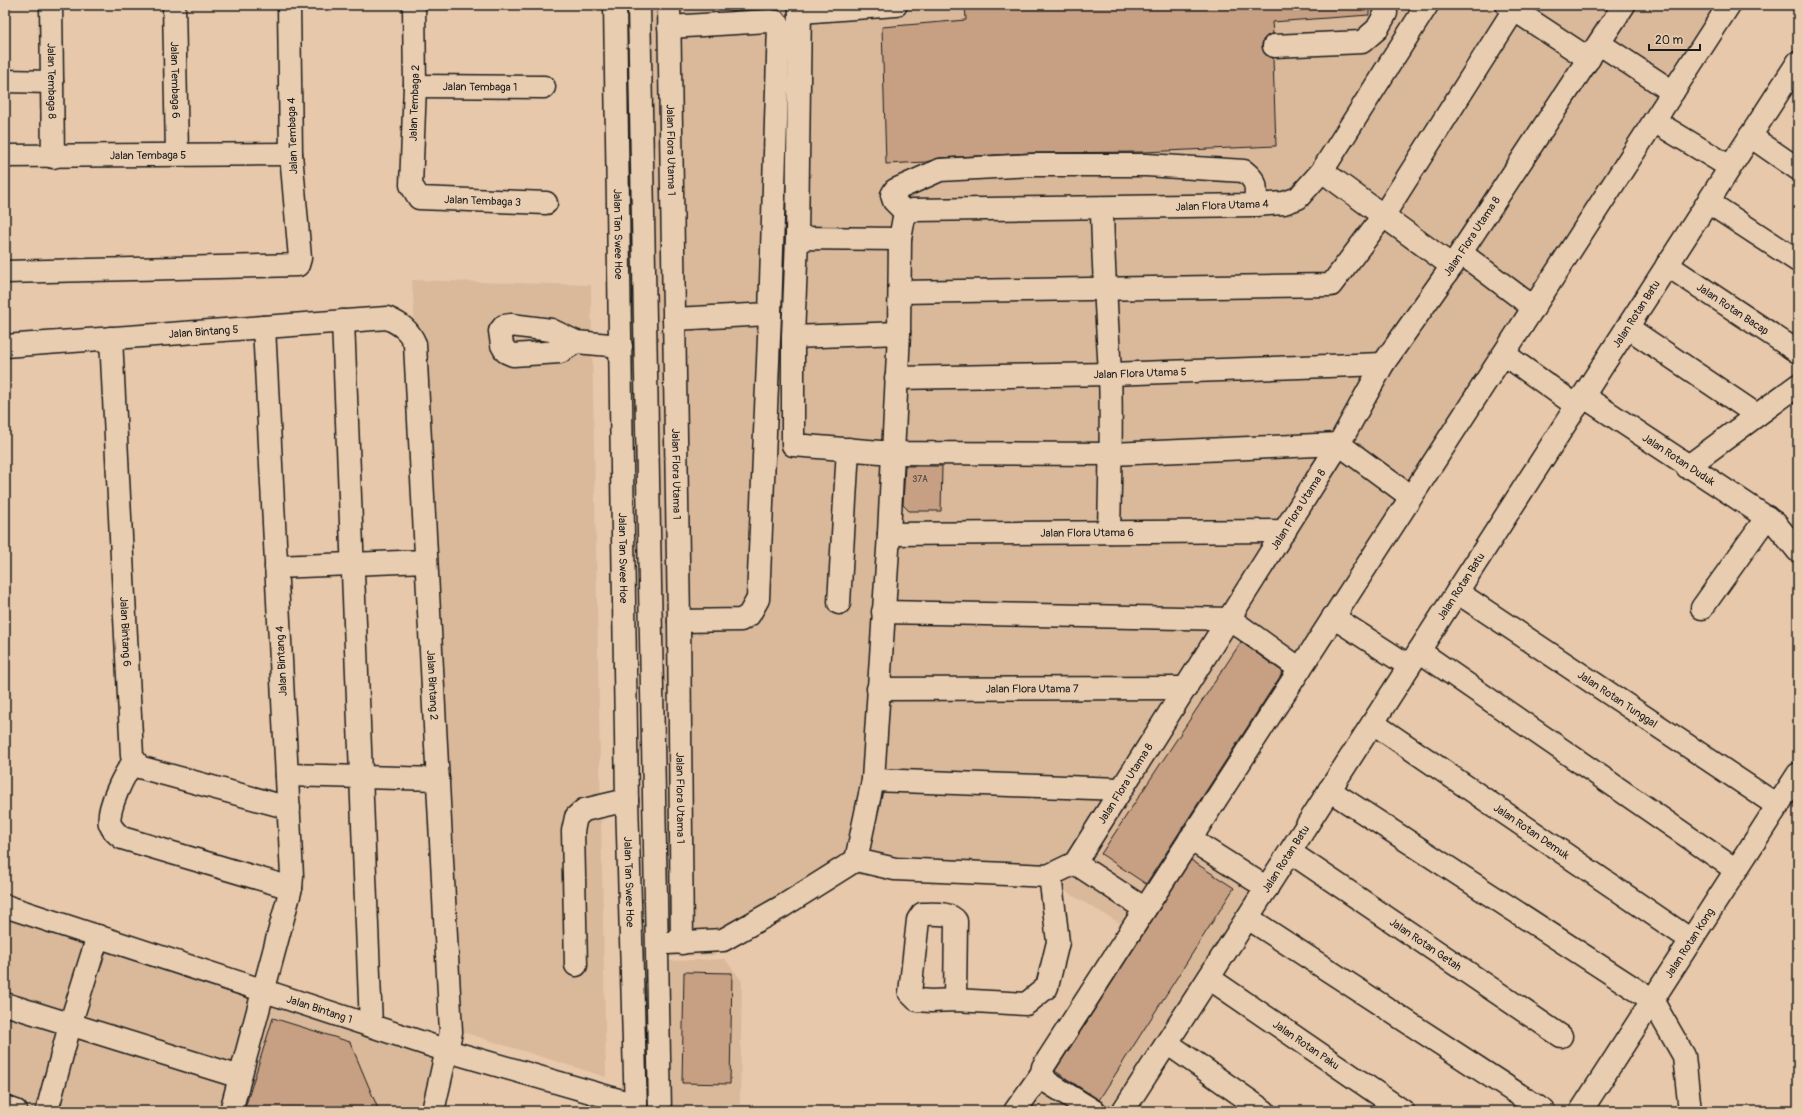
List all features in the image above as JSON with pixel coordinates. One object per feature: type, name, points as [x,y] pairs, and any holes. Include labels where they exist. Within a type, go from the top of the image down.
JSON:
[{"type":"street","name":"Jalan Tembaga 8","points":[[51,5],[52,157]]},
{"type":"street","name":"Jalan Tembaga 6","points":[[174,5],[176,154]]},
{"type":"street","name":"Jalan Tembaga 4","points":[[5,272],[297,267],[300,258],[291,154],[289,5]]},
{"type":"street","name":"Jalan Tembaga 2","points":[[414,5],[415,86],[410,185],[419,198]]},
{"type":"street","name":"Jalan Tan Swee Hoe","points":[[615,5],[627,800],[636,1108]]},
{"type":"street","points":[[638,5],[660,1111]]},
{"type":"street","name":"Jalan Flora Utama 1","points":[[669,5],[679,621],[682,943]]},
{"type":"street","points":[[896,5],[800,8],[797,238],[792,337],[792,443],[794,446],[893,453],[1111,454],[1340,444],[1411,497]]},
{"type":"street","name":"Jalan Flora Utama 4","points":[[909,211],[1102,209],[1255,205],[1284,203],[1298,198],[1322,171],[1427,5]]},
{"type":"street","name":"Jalan Flora Utama 8","points":[[1075,863],[1120,789],[1230,619],[1340,444],[1384,364],[1456,259],[1624,5]]},
{"type":"street","points":[[1015,1111],[1042,1073],[1044,1067],[1145,908],[1729,5]]},
{"type":"street","points":[[900,292],[1332,286],[1383,216],[1512,7],[1673,92]]},
{"type":"street","points":[[1274,46],[1362,42],[1377,29],[1384,9],[1411,29]]},
{"type":"street","points":[[669,27],[769,22],[776,22],[779,24],[770,314],[758,599],[749,615],[741,620],[679,621]]},
{"type":"street","name":"Jalan Rotan Batu","points":[[1129,1109],[1167,1043],[1329,790],[1750,136],[1796,71]]},
{"type":"street","points":[[5,81],[52,82]]},
{"type":"street","name":"Jalan Tembaga 1","points":[[415,86],[544,87]]},
{"type":"street","points":[[1654,121],[1730,167]]},
{"type":"street","points":[[1750,136],[1798,169]]},
{"type":"street","name":"Jalan Tembaga 5","points":[[5,156],[52,157],[176,154],[291,154]]},
{"type":"street","points":[[856,860],[873,780],[889,534],[899,333],[900,239],[909,211],[894,201],[892,195],[896,190],[940,170],[1032,165],[1146,165],[1244,171],[1256,184],[1255,205]]},
{"type":"street","points":[[1322,171],[1383,216],[1456,259],[1534,308]]},
{"type":"street","name":"Jalan Tembaga 3","points":[[419,198],[546,203]]},
{"type":"street","points":[[1708,202],[1798,261]]},
{"type":"street","points":[[1102,209],[1104,289],[1110,374],[1111,454],[1109,532]]},
{"type":"street","points":[[797,238],[900,239]]},
{"type":"street","name":"Jalan Rotan Bacap","points":[[1667,265],[1798,352]]},
{"type":"street","points":[[674,319],[770,314]]},
{"type":"street","name":"Jalan Bintang 5","points":[[5,346],[387,318],[401,324]]},
{"type":"street","points":[[343,321],[351,564],[362,777],[371,1026]]},
{"type":"street","name":"Jalan Bintang 2","points":[[401,324],[411,334],[415,344],[451,1032],[448,1051],[433,1111]]},
{"type":"street","name":"Jalan Bintang 4","points":[[231,1111],[291,888],[289,808],[264,327]]},
{"type":"street","points":[[1627,327],[1757,415]]},
{"type":"street","points":[[792,337],[899,333]]},
{"type":"street","name":"Jalan Bintang 6","points":[[111,338],[132,756],[135,761]]},
{"type":"street","points":[[576,342],[621,346]]},
{"type":"street","name":"Jalan Rotan Duduk","points":[[1504,354],[1688,466],[1771,520],[1798,551]]},
{"type":"street","name":"Jalan Flora Utama 5","points":[[896,378],[1110,374],[1384,364]]},
{"type":"street","points":[[1688,466],[1798,385]]},
{"type":"street","points":[[838,603],[848,449]]},
{"type":"street","points":[[1702,608],[1771,520]]},
{"type":"street","name":"Jalan Flora Utama 6","points":[[889,534],[1285,531]]},
{"type":"street","points":[[276,567],[426,561]]},
{"type":"street","name":"Jalan Rotan Tunggal","points":[[1457,592],[1778,806]]},
{"type":"street","points":[[883,612],[1230,619],[1300,669]]},
{"type":"street","points":[[1334,617],[1414,658],[1736,870]]},
{"type":"street","name":"Jalan Flora Utama 7","points":[[878,689],[1186,688]]},
{"type":"street","name":"Jalan Rotan Demuk","points":[[1373,722],[1691,940]]},
{"type":"street","points":[[289,808],[139,767],[135,761],[127,769],[110,813],[110,823],[114,832],[122,838],[291,888]]},
{"type":"street","points":[[287,774],[438,779]]},
{"type":"street","name":"Jalan Rotan Kong","points":[[1581,1111],[1798,774]]},
{"type":"street","points":[[873,780],[1120,789]]},
{"type":"street","points":[[1329,790],[1652,1000],[1684,1056],[1690,1111]]},
{"type":"street","points":[[576,965],[573,831],[576,817],[584,810],[627,800]]},
{"type":"street","points":[[1190,839],[1267,888]]},
{"type":"street","name":"Jalan Rotan Getah","points":[[1290,852],[1561,1036]]},
{"type":"street","points":[[656,942],[682,943],[723,940],[856,860],[895,870],[1048,876],[1075,863],[1145,908]]},
{"type":"street","points":[[955,1000],[1026,1004],[1047,987],[1058,942],[1051,883],[1048,876]]},
{"type":"street","name":"Jalan Bintang 1","points":[[5,906],[448,1051],[636,1108]]},
{"type":"street","points":[[1248,918],[1544,1111]]},
{"type":"street","points":[[48,1111],[70,1025],[98,936]]},
{"type":"street","name":"Jalan Rotan Paku","points":[[1209,978],[1403,1111]]},
{"type":"street","points":[[5,1004],[240,1077]]},
{"type":"street","points":[[1167,1043],[1264,1111]]},
{"type":"street","points":[[1042,1073],[1047,1082],[1094,1111]]},
{"type":"street","points":[[5,1107],[16,1111]]},
{"type":"shaded area","points":[[644,5],[1720,5],[1130,929],[1051,883],[843,874],[714,955],[659,957]]},
{"type":"shaded area","points":[[412,280],[591,285],[606,1077],[459,1031]]},
{"type":"shaded area","points":[[1191,846],[1257,888],[1112,1111],[1011,1111]]},
{"type":"shaded area","points":[[5,899],[455,1048],[439,1111],[5,1111]]},
{"type":"shaded area","points":[[725,959],[742,981],[740,1104],[670,1107],[665,961]]},
{"type":"building","points":[[965,5],[1369,5],[1369,15],[1272,22],[1273,34],[1267,36],[1263,40],[1262,46],[1264,53],[1273,58],[1276,146],[1144,152],[1031,153],[939,158],[926,162],[886,164],[882,27],[966,20]]},
{"type":"building","points":[[905,466],[942,466],[941,511],[909,511],[903,505]]},
{"type":"building","points":[[1241,642],[1283,672],[1146,884],[1101,854]]},
{"type":"building","points":[[1191,860],[1234,888],[1099,1100],[1055,1071]]},
{"type":"building","points":[[684,972],[732,973],[730,1084],[682,1083]]},
{"type":"building","points":[[273,1018],[350,1042],[379,1111],[244,1111]]}]
